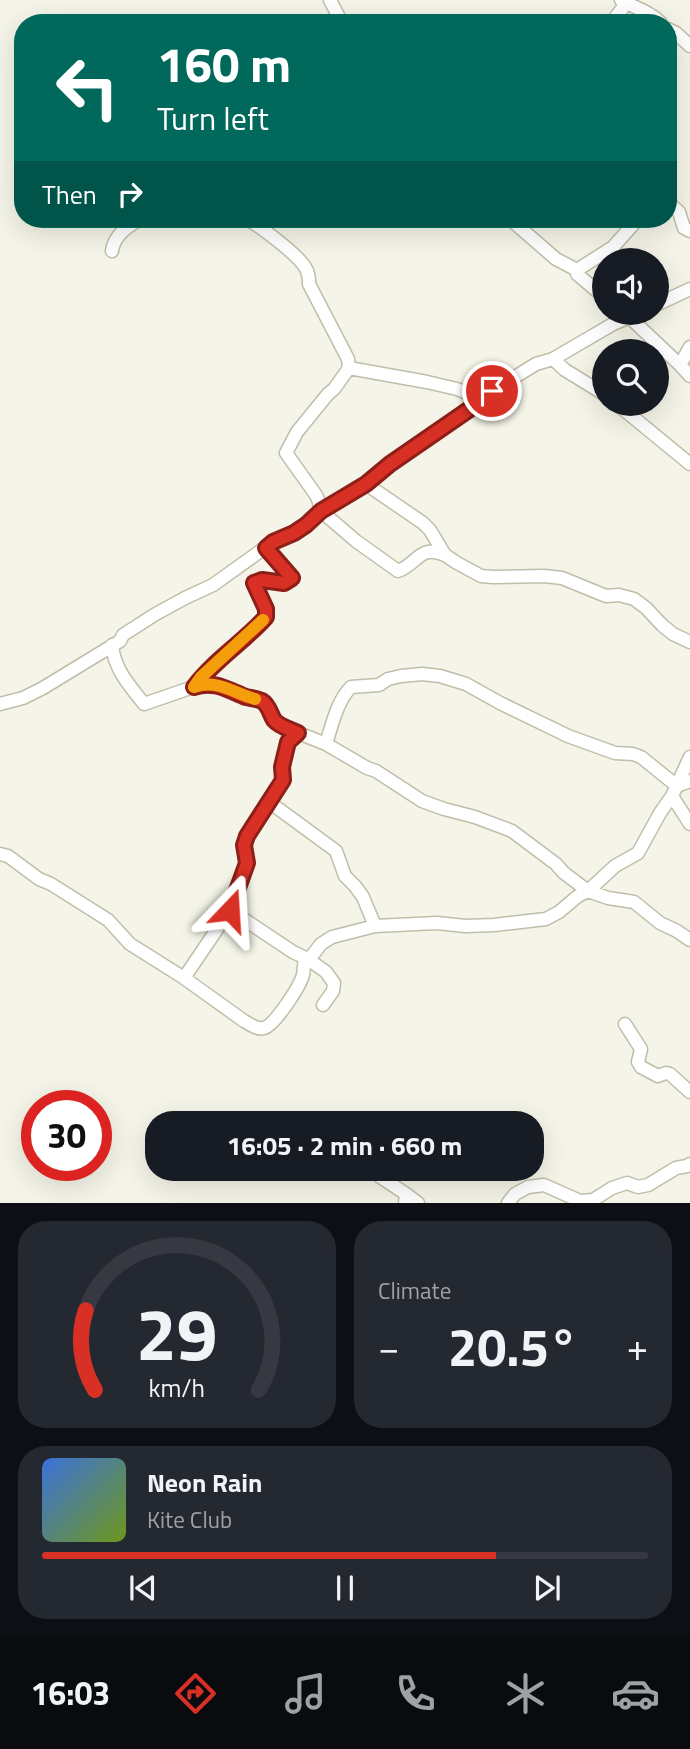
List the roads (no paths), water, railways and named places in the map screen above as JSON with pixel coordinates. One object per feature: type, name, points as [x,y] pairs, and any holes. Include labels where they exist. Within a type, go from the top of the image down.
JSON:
[{"type":"street","points":[[626,1],[651,14]]},
{"type":"street","points":[[677,34],[690,46]]},
{"type":"street","points":[[677,210],[684,228],[690,231]]},
{"type":"street","points":[[112,251],[113,243],[129,228]]},
{"type":"street","points":[[260,228],[304,264],[309,274],[309,284],[348,359],[349,368],[296,432],[286,453],[316,495],[320,511],[398,571],[407,567],[420,554],[429,551],[445,555],[481,576],[562,578],[606,596],[619,595],[634,599],[673,634],[690,642]]},
{"type":"street","points":[[520,228],[556,259],[577,270],[577,274],[592,287]]},
{"type":"street","points":[[577,270],[613,247],[630,228]]},
{"type":"street","points":[[669,299],[690,289]]},
{"type":"street","points":[[0,704],[23,698],[44,688],[120,641],[123,635],[155,615],[213,585],[273,542],[294,533],[320,511],[366,484],[492,391],[536,364],[552,359],[611,325]]},
{"type":"street","points":[[641,325],[690,376]]},
{"type":"street","points":[[680,365],[690,347]]},
{"type":"street","points":[[552,359],[592,387]]},
{"type":"street","points":[[349,368],[427,382],[483,399]]},
{"type":"street","points":[[632,416],[690,464]]},
{"type":"street","points":[[366,484],[423,523],[445,555]]},
{"type":"street","points":[[194,687],[201,677],[266,617],[266,609],[254,583],[262,580],[284,583],[292,578],[266,548]]},
{"type":"street","points":[[112,645],[121,675],[144,704],[199,685],[218,684],[262,701],[276,722],[326,744],[376,771],[422,801],[512,831],[588,891],[608,898],[635,902],[660,923],[690,940]]},
{"type":"street","points":[[326,744],[337,712],[351,687],[379,685],[388,678],[401,676],[440,676],[466,684],[568,736],[615,753],[641,757],[675,791],[690,824]]},
{"type":"street","points":[[184,978],[230,910],[247,863],[244,845],[247,836],[283,780],[282,767],[288,742],[298,733]]},
{"type":"street","points":[[306,958],[311,957],[321,944],[332,937],[375,926],[437,923],[494,925],[546,919],[588,891],[615,866],[638,853],[675,791],[690,757]]},
{"type":"street","points":[[675,791],[690,780]]},
{"type":"street","points":[[268,804],[272,804],[337,850],[345,876],[363,897],[375,926]]},
{"type":"street","points":[[0,854],[8,856],[39,879],[108,919],[130,944],[254,1027],[269,1026],[302,977],[306,958]]},
{"type":"street","points":[[230,910],[326,972],[334,983],[333,991],[323,1005]]},
{"type":"street","points":[[625,1024],[639,1043],[641,1049],[638,1062],[641,1067],[658,1076],[670,1073],[690,1091]]},
{"type":"street","points":[[508,1203],[515,1194],[528,1187],[544,1185],[581,1202],[593,1200],[602,1193],[627,1183],[639,1187],[648,1185],[676,1168],[690,1164]]},
{"type":"street","points":[[385,1181],[406,1198],[418,1203]]}]
